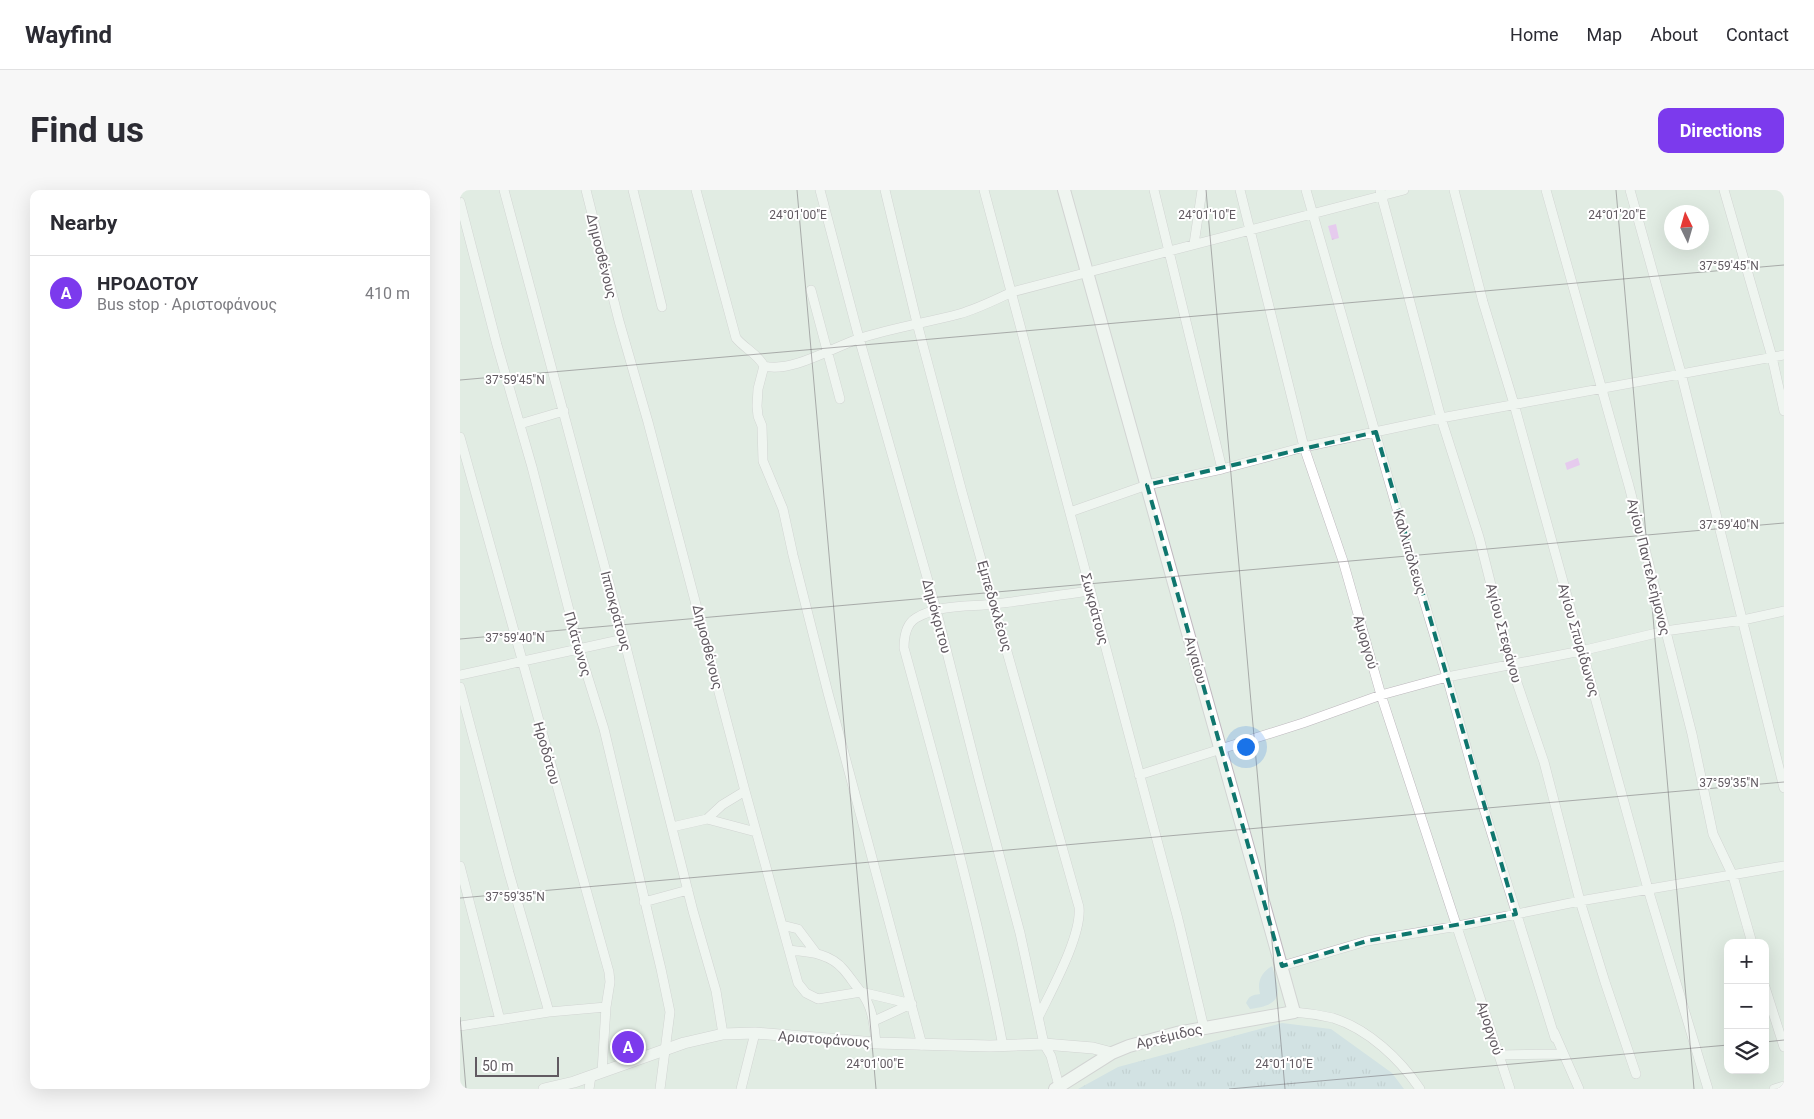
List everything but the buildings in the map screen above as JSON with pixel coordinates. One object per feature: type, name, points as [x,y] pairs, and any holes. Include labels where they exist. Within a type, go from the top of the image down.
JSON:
[{"type":"main road","points":[[1064,190],[1087,272]]},
{"type":"main road","name":"Αιγαίου","points":[[1087,272],[1294,1012]]},
{"type":"main road","name":"Αρτέμιδος","points":[[1057,1088],[1112,1053],[1151,1039],[1294,1012]]},
{"type":"street","name":"Ιπποκράτους","points":[[504,190],[716,991],[723,1034]]},
{"type":"street","name":"Δημοσθένους","points":[[586,190],[619,321],[798,983],[806,993],[818,999],[861,992]]},
{"type":"street","points":[[633,190],[662,307]]},
{"type":"street","points":[[696,190],[736,338],[741,345],[757,356],[764,366],[780,368],[859,338],[976,308],[1012,292],[1312,214],[1381,193],[1404,190]]},
{"type":"street","name":"Δημόκριτου","points":[[820,190],[859,338],[936,609],[1020,933],[1044,1044],[1051,1056],[1057,1088]]},
{"type":"street","name":"Εμπεδοκλέους","points":[[885,190],[917,323],[1079,913],[1077,929],[1039,1016]]},
{"type":"street","name":"Σωκράτους","points":[[984,190],[1178,919],[1204,1028]]},
{"type":"street","points":[[1154,190],[1222,469]]},
{"type":"street","points":[[1194,244],[1202,190]]},
{"type":"street","name":"Αμοργού","points":[[1240,190],[1304,447],[1343,561],[1381,695],[1510,1089]]},
{"type":"street","name":"Καλλιπόλεως","points":[[1306,190],[1345,331],[1448,677],[1477,786],[1555,1038],[1563,1054]]},
{"type":"street","name":"Αγίου Σπυρίδωνος","points":[[1454,190],[1483,302],[1514,404],[1648,889],[1708,1089]]},
{"type":"street","name":"Αγίου Παντελεήμονος","points":[[1546,190],[1629,486],[1692,734],[1713,834],[1733,876],[1751,939]]},
{"type":"street","points":[[1630,190],[1681,373],[1784,788]]},
{"type":"street","points":[[1724,190],[1772,357],[1784,411]]},
{"type":"street","name":"Αγίου Στεφάνου","points":[[1381,193],[1441,418],[1479,537],[1511,665],[1544,762],[1580,901],[1636,1074]]},
{"type":"street","name":"Πλάτωνος","points":[[460,202],[579,649],[604,730],[661,969],[670,1012],[660,1089]]},
{"type":"street","points":[[812,290],[840,399]]},
{"type":"street","points":[[1070,512],[1147,485],[1222,469],[1304,447],[1514,404],[1784,355]]},
{"type":"street","points":[[764,366],[758,389],[757,406],[762,426],[763,461],[783,509],[828,692],[922,1045]]},
{"type":"street","points":[[520,424],[564,411]]},
{"type":"street","name":"Ηροδότου","points":[[460,437],[521,662],[609,972],[610,982],[596,1074],[590,1089]]},
{"type":"street","points":[[1003,1046],[990,980],[954,833],[904,648],[904,638],[908,627],[915,619],[936,609],[994,604],[1090,591]]},
{"type":"street","points":[[1139,775],[1381,695],[1448,677],[1581,651],[1665,631],[1743,620],[1784,611]]},
{"type":"street","points":[[460,675],[624,639]]},
{"type":"street","points":[[460,687],[509,873],[549,1012]]},
{"type":"street","points":[[707,819],[722,805],[745,791]]},
{"type":"street","points":[[672,827],[707,819],[756,832]]},
{"type":"street","points":[[460,866],[500,1020]]},
{"type":"street","points":[[1282,966],[1367,942],[1580,901],[1784,866]]},
{"type":"street","points":[[644,902],[688,890]]},
{"type":"street","points":[[782,925],[798,929],[816,953]]},
{"type":"street","points":[[789,950],[816,953],[837,962],[868,1000],[874,1021],[876,1043]]},
{"type":"street","points":[[861,992],[912,1004]]},
{"type":"street","points":[[1769,1000],[1784,1047]]},
{"type":"street","points":[[874,1021],[912,1004]]},
{"type":"street","points":[[460,1026],[549,1012],[606,1006]]},
{"type":"street","points":[[1294,1012],[1334,1019],[1354,1028],[1391,1055],[1409,1073],[1420,1089]]},
{"type":"street","points":[[741,1089],[755,1033]]},
{"type":"street","name":"Αριστοφάνους","points":[[544,1089],[596,1074],[684,1043],[723,1034],[755,1033],[922,1045],[1003,1046],[1044,1044],[1093,1048],[1112,1053]]},
{"type":"street","points":[[1499,1055],[1563,1054],[1579,1089]]},
{"type":"street","points":[[1774,1089],[1784,1086]]},
{"type":"highlighted area","points":[[1376,432],[1516,914],[1367,941],[1282,966],[1147,485]]},
{"type":"green space","points":[[1272,966],[1277,984],[1277,996],[1269,1005],[1250,1009],[1246,1003],[1247,1001],[1251,996],[1260,994],[1259,985],[1261,978],[1265,971]]},
{"type":"green space","points":[[1282,1023],[1331,1029],[1392,1073],[1404,1089],[1078,1089],[1118,1067]]},
{"type":"water","points":[[1336,224],[1339,238],[1332,240],[1328,226]]},
{"type":"water","points":[[1578,458],[1580,465],[1567,470],[1565,463]]},
{"type":"place","name":"ΗΡΟΔΟΤΟΥ","points":[[628,1047]]}]
